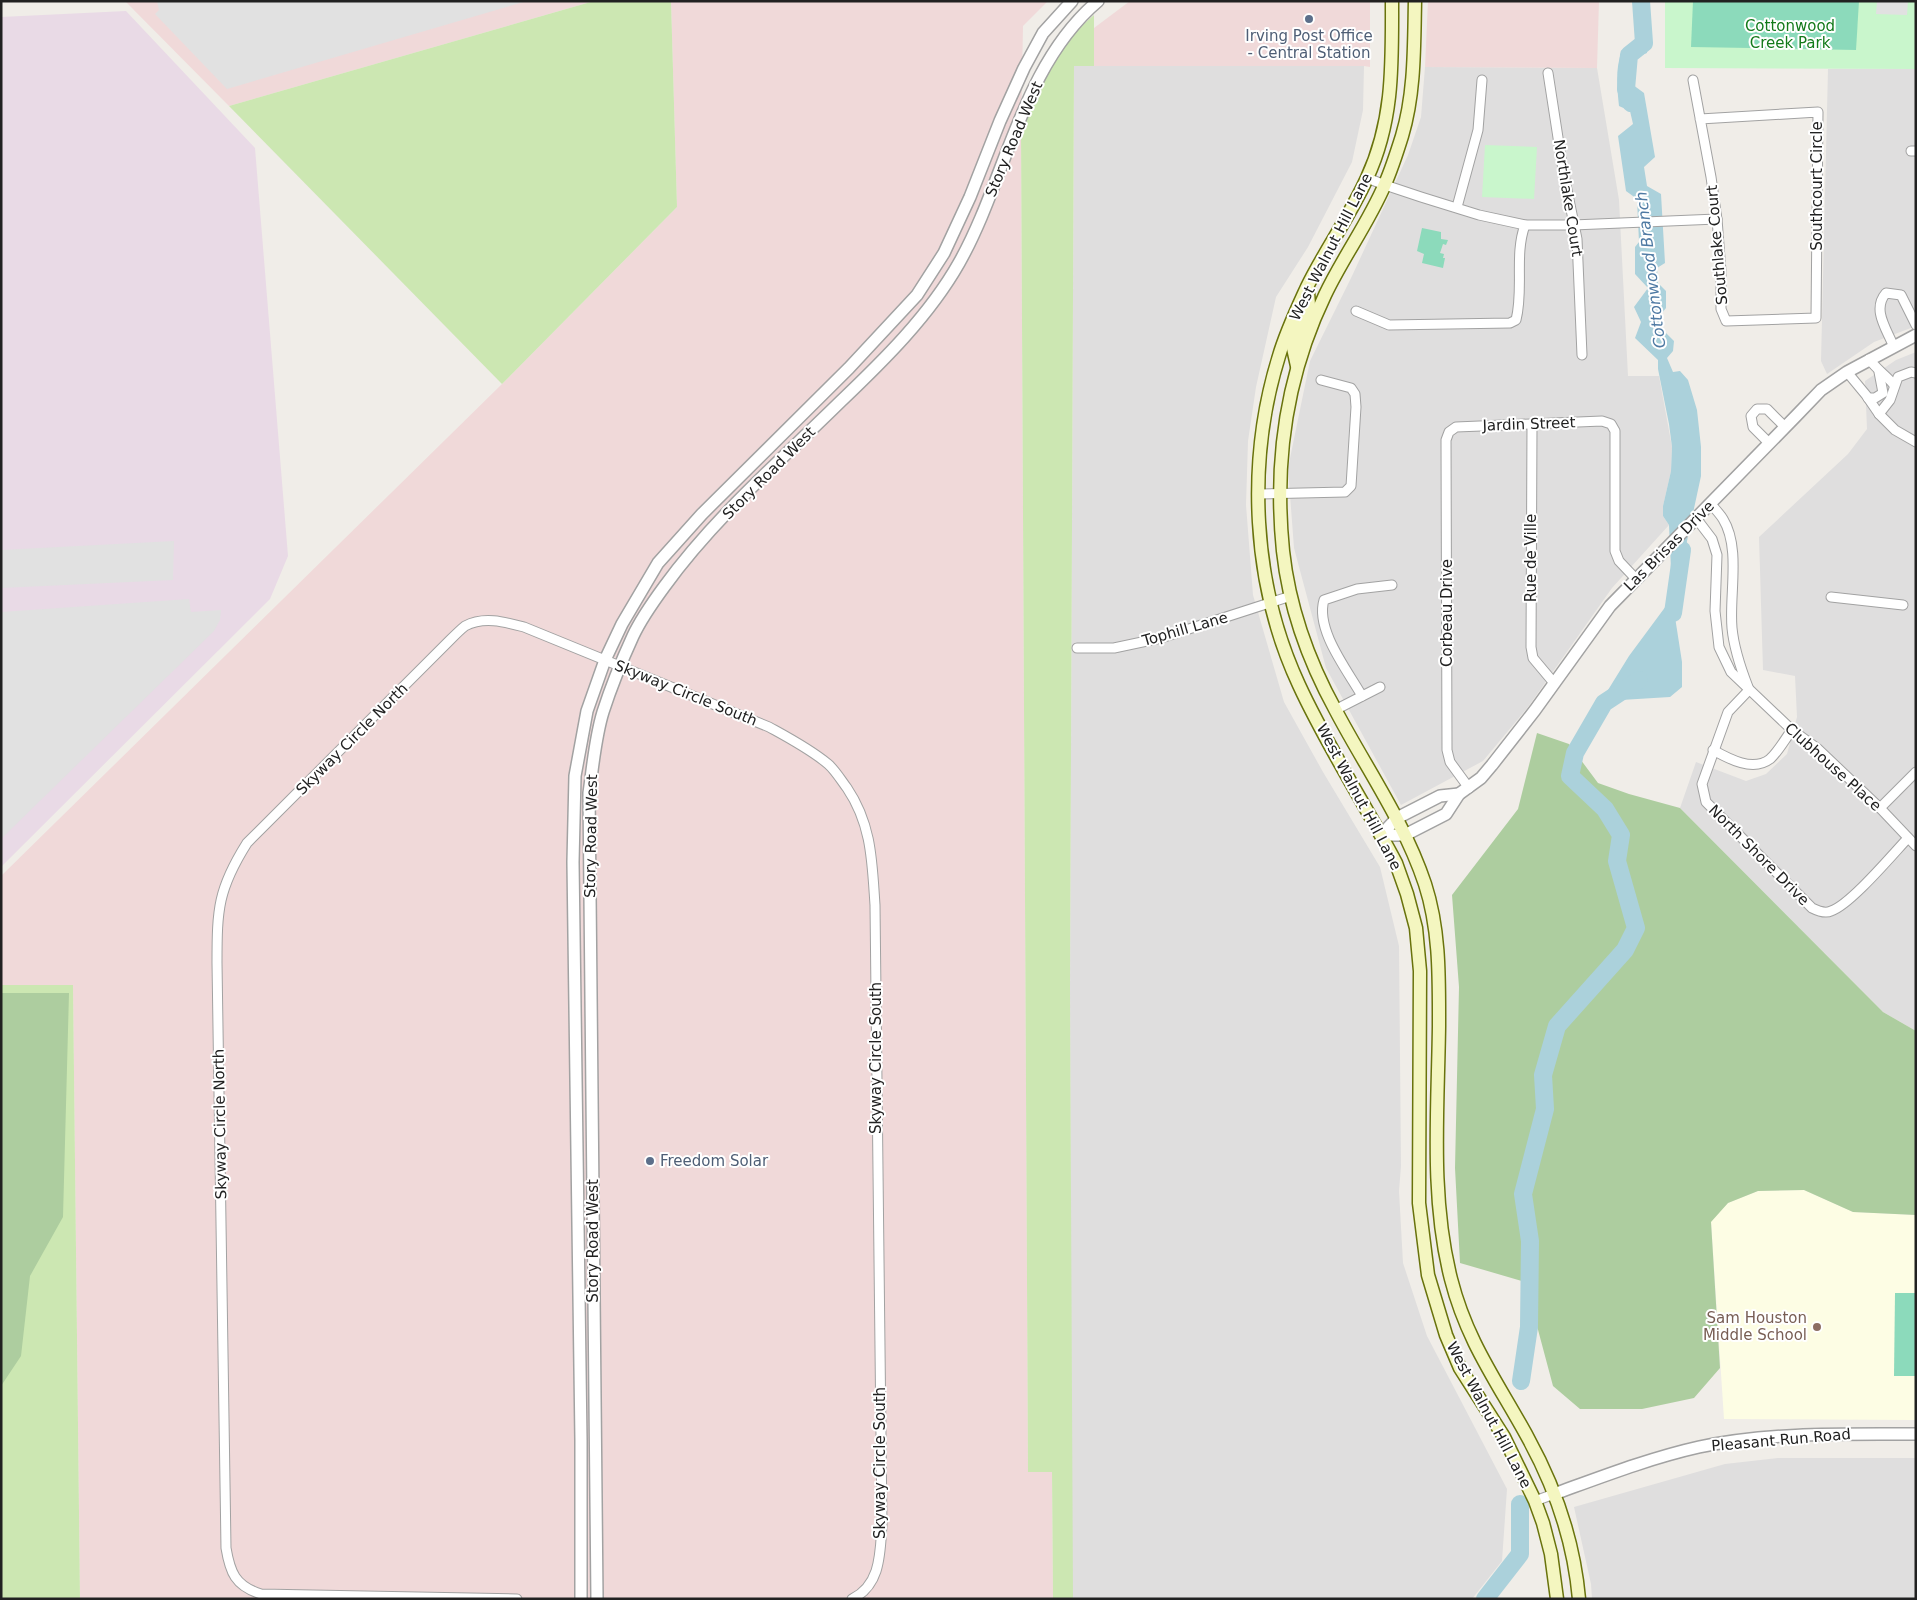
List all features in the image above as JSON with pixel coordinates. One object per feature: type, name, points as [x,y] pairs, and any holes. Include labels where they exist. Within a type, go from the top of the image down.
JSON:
[{"type":"main road","name":"West Walnut Hill Lane","points":[[1392,1],[1392,80],[1388,113],[1381,141],[1367,178],[1306,291],[1283,345],[1270,388],[1261,448],[1259,494],[1263,566],[1270,603],[1299,684],[1396,863],[1407,894],[1416,928],[1420,971],[1419,1203],[1428,1275],[1446,1334],[1460,1368],[1504,1437],[1535,1501],[1551,1554],[1557,1599]]},
{"type":"main road","name":"West Walnut Hill Lane","points":[[1415,1],[1412,77],[1409,106],[1403,134],[1385,186],[1324,296],[1297,366],[1285,422],[1279,493],[1284,555],[1291,596],[1307,646],[1335,710],[1397,818],[1425,884],[1434,917],[1439,968],[1437,1174],[1444,1247],[1464,1322],[1482,1360],[1530,1443],[1554,1494],[1571,1548],[1579,1599]]},
{"type":"main road","points":[[1297,366],[1292,348],[1309,305],[1309,294],[1306,291]]},
{"type":"main road","points":[[1460,1368],[1482,1360]]},
{"type":"main road","points":[[1474,1390],[1493,1380]]},
{"type":"street","name":"Story Road West","points":[[581,1599],[581,1440],[573,884],[575,776],[587,712],[605,660],[622,624],[658,563],[702,514],[855,361],[916,295],[944,253],[970,197],[1000,121],[1024,68],[1043,33],[1072,1]]},
{"type":"street","name":"Story Road West","points":[[597,1599],[589,793],[603,713],[634,634],[681,564],[743,497],[884,360],[927,310],[959,264],[983,212],[1039,78],[1059,46],[1088,10],[1098,1]]},
{"type":"street","points":[[1024,68],[1039,78]]},
{"type":"street","name":"Northlake Court","points":[[1548,72],[1573,225],[1577,239],[1582,355]]},
{"type":"street","points":[[1457,207],[1478,130],[1482,80]]},
{"type":"street","name":"Southlake Court","points":[[1693,80],[1717,219],[1721,271],[1721,308],[1726,321],[1816,318]]},
{"type":"street","name":"Southcourt Circle","points":[[1700,119],[1818,112],[1816,318]]},
{"type":"street","points":[[1367,178],[1385,186],[1486,216],[1525,225],[1717,219]]},
{"type":"street","points":[[1356,311],[1389,325],[1510,323],[1516,320],[1522,232],[1525,225]]},
{"type":"street","points":[[1893,346],[1879,311],[1879,300],[1886,293],[1900,294],[1916,325]]},
{"type":"street","name":"Las Brisas Drive","points":[[1381,835],[1404,835],[1446,814],[1464,791],[1492,765],[1610,606],[1769,443],[1822,390],[1847,372],[1916,335]]},
{"type":"street","points":[[1868,398],[1875,398],[1883,393],[1879,372],[1870,359]]},
{"type":"street","points":[[1847,372],[1878,414],[1895,430],[1916,442]]},
{"type":"street","points":[[1879,372],[1885,375],[1894,385]]},
{"type":"street","points":[[1878,414],[1890,400],[1898,377],[1911,372],[1916,373]]},
{"type":"street","points":[[1259,494],[1345,492],[1351,486],[1356,406],[1355,394],[1351,388],[1321,380]]},
{"type":"street","points":[[1769,443],[1753,427],[1751,416],[1757,409],[1767,409],[1785,427]]},
{"type":"street","name":"Jardin Street","points":[[1449,432],[1456,427],[1602,421],[1610,424],[1615,431],[1615,551],[1619,561],[1636,580]]},
{"type":"street","name":"Rue de Ville","points":[[1532,425],[1530,648],[1533,658],[1554,683]]},
{"type":"street","name":"Corbeau Drive","points":[[1449,432],[1446,440],[1447,750],[1450,762],[1464,791]]},
{"type":"street","name":"Clubhouse Place","points":[[1711,504],[1724,520],[1733,555],[1730,609],[1732,631],[1740,665],[1749,690]]},
{"type":"street","name":"Clubhouse Place","points":[[1696,518],[1712,539],[1717,555],[1715,611],[1719,647],[1731,672],[1792,730],[1818,749],[1880,808],[1916,846]]},
{"type":"street","points":[[1362,696],[1328,638],[1323,616],[1324,600],[1357,589],[1392,585]]},
{"type":"street","name":"Tophill Lane","points":[[1077,648],[1114,648],[1161,638],[1291,596]]},
{"type":"street","points":[[1831,596],[1903,605]]},
{"type":"street","name":"Skyway Circle North","points":[[517,1599],[261,1594],[249,1590],[240,1584],[233,1574],[226,1548],[217,924],[224,887],[232,868],[248,843],[466,626],[490,620],[505,622],[524,627],[605,660]]},
{"type":"street","name":"Skyway Circle South","points":[[605,660],[769,727],[803,746],[829,765],[854,799],[864,820],[871,849],[875,905],[882,1525],[880,1560],[874,1578],[860,1595],[852,1599]]},
{"type":"street","points":[[1335,710],[1380,687]]},
{"type":"street","name":"North Shore Drive","points":[[1749,690],[1728,712],[1713,750],[1702,784],[1706,802],[1812,908],[1820,912],[1830,912],[1845,904],[1908,838]]},
{"type":"street","points":[[1713,750],[1740,763],[1756,765],[1769,759],[1792,730]]},
{"type":"street","points":[[1880,808],[1916,772]]},
{"type":"street","points":[[1381,835],[1397,818],[1440,796],[1464,791]]},
{"type":"street","points":[[573,884],[590,884]]},
{"type":"street","points":[[575,989],[590,981]]},
{"type":"street","name":"Pleasant Run Road","points":[[1535,1501],[1635,1466],[1698,1447],[1732,1441],[1846,1434],[1916,1434]]},
{"type":"shaded area","points":[[125,1],[594,1],[229,106]]},
{"type":"shaded area","points":[[157,1],[527,1],[227,89],[155,14],[159,10]]},
{"type":"shaded area","points":[[671,1],[1048,1],[1023,26],[1021,132],[1028,1471],[1052,1472],[1053,1599],[80,1599],[73,985],[1,985],[1,876],[502,384],[677,207]]},
{"type":"shaded area","points":[[1130,1],[1370,1],[1370,67],[1094,66],[1094,28]]},
{"type":"shaded area","points":[[1428,1],[1599,1],[1597,68],[1425,67]]},
{"type":"shaded area","points":[[1877,1],[1908,1],[1907,15],[1876,14]]},
{"type":"shaded area","points":[[126,11],[255,148],[288,556],[270,599],[1,867],[1,17]]},
{"type":"shaded area","points":[[1074,66],[1364,66],[1363,110],[1352,162],[1308,247],[1276,297],[1256,387],[1248,441],[1246,505],[1253,595],[1284,702],[1380,867],[1399,946],[1401,1166],[1399,1191],[1403,1263],[1427,1336],[1507,1489],[1502,1561],[1472,1599],[1072,1599],[1070,989]]},
{"type":"shaded area","points":[[1425,67],[1597,68],[1619,200],[1628,376],[1659,376],[1672,447],[1671,471],[1663,506],[1663,516],[1669,525],[1612,588],[1528,707],[1483,761],[1401,805],[1326,668],[1294,548],[1288,468],[1310,361],[1408,155],[1421,117]]},
{"type":"shaded area","points":[[1828,69],[1916,69],[1916,326],[1874,342],[1827,374],[1821,361]]},
{"type":"shaded area","points":[[1916,352],[1916,1031],[1883,1012],[1680,808],[1696,762],[1746,781],[1766,774],[1787,754],[1797,717],[1795,676],[1763,670],[1759,537],[1848,454],[1867,429],[1865,381],[1896,360]]},
{"type":"shaded area","points":[[174,541],[173,580],[1,588],[1,550]]},
{"type":"shaded area","points":[[189,599],[191,612],[221,610],[220,620],[214,631],[1,839],[1,612]]},
{"type":"shaded area","name":"Sam Houston Middle School","points":[[1804,1190],[1853,1212],[1916,1215],[1916,1420],[1724,1419],[1711,1221],[1728,1203],[1758,1191]]},
{"type":"shaded area","points":[[1778,1458],[1916,1458],[1916,1599],[1592,1599],[1591,1584],[1574,1507],[1725,1464]]},
{"type":"green space","points":[[594,1],[671,1],[677,207],[502,384],[229,106]]},
{"type":"green space","name":"Cottonwood Creek Park","points":[[1665,1],[1916,1],[1916,69],[1665,68]]},
{"type":"green space","points":[[1693,1],[1859,1],[1856,50],[1691,47]]},
{"type":"green space","points":[[1094,15],[1094,66],[1074,66],[1070,989],[1073,1599],[1053,1599],[1052,1472],[1028,1472],[1021,132],[1034,100],[1059,54],[1081,27]]},
{"type":"green space","points":[[1485,145],[1537,147],[1534,199],[1482,197]]},
{"type":"green space","points":[[1422,228],[1441,232],[1441,239],[1448,240],[1446,245],[1443,244],[1440,253],[1444,254],[1443,258],[1445,258],[1443,268],[1422,263],[1424,254],[1417,251]]},
{"type":"green space","points":[[1537,733],[1569,744],[1598,783],[1680,808],[1883,1012],[1916,1031],[1916,1215],[1853,1212],[1804,1190],[1758,1191],[1728,1203],[1711,1222],[1720,1368],[1694,1398],[1642,1409],[1580,1409],[1553,1386],[1537,1326],[1529,1283],[1460,1263],[1455,1168],[1459,987],[1452,895],[1518,809]]},
{"type":"green space","points":[[1,985],[73,985],[80,1599],[1,1599]]},
{"type":"green space","points":[[1,993],[69,993],[63,1217],[30,1276],[21,1356],[1,1386]]},
{"type":"green space","points":[[1895,1293],[1916,1293],[1916,1376],[1894,1376]]},
{"type":"water","points":[[1638,1],[1649,1],[1647,53],[1633,58],[1622,66],[1625,79],[1644,93],[1655,157],[1644,167],[1647,186],[1661,194],[1665,263],[1657,268],[1658,283],[1666,291],[1666,308],[1662,313],[1663,330],[1674,341],[1673,351],[1667,358],[1673,372],[1680,371],[1688,380],[1697,410],[1701,447],[1701,476],[1684,555],[1676,581],[1675,617],[1682,662],[1682,687],[1670,697],[1621,700],[1618,684],[1597,729],[1587,724],[1629,656],[1666,606],[1671,569],[1669,525],[1663,516],[1663,506],[1671,471],[1672,447],[1658,360],[1635,338],[1641,322],[1634,307],[1648,288],[1635,274],[1635,247],[1639,242],[1637,199],[1626,191],[1618,136],[1633,124],[1630,111],[1619,106],[1617,78],[1622,50],[1632,50],[1638,40],[1640,27]]},
{"type":"waterway","name":"Cottonwood Branch","points":[[1631,103],[1626,89],[1629,55],[1644,43],[1641,1]]},
{"type":"waterway","name":"Cottonwood Branch","points":[[1673,613],[1682,550]]},
{"type":"waterway","name":"Cottonwood Branch","points":[[1521,1381],[1529,1327],[1530,1241],[1523,1194],[1545,1109],[1543,1075],[1557,1026],[1625,950],[1636,928],[1617,861],[1621,835],[1605,809],[1570,776],[1575,753],[1604,703],[1639,680]]},
{"type":"waterway","name":"Cottonwood Branch","points":[[1485,1599],[1520,1554],[1520,1504]]},
{"type":"place","name":"Irving Post Office - Central Station","points":[[1309,19]]},
{"type":"place","name":"Freedom Solar","points":[[650,1161]]},
{"type":"place","name":"Sam Houston Middle School","points":[[1817,1327]]}]
